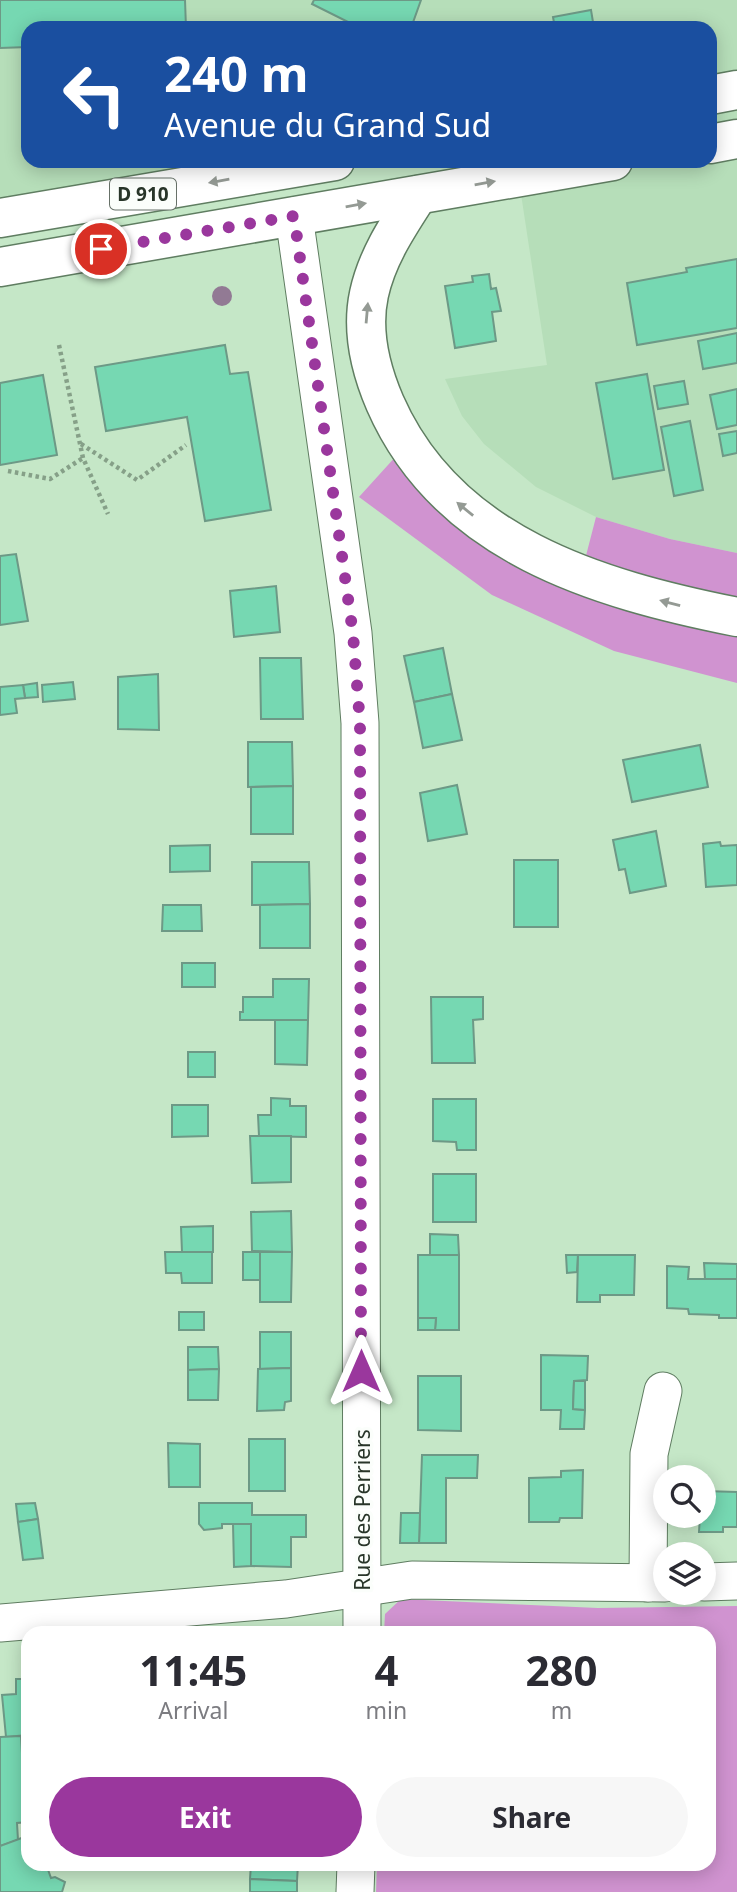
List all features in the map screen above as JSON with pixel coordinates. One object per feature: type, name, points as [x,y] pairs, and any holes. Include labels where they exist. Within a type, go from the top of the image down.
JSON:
[{"type":"main road","points":[[717,94],[737,90]]},
{"type":"main road","points":[[717,143],[737,139]]},
{"type":"main road","name":"D 910","points":[[0,218],[294,168]]},
{"type":"main road","name":"D 910","points":[[0,267],[572,168]]},
{"type":"main road","points":[[418,195],[377,265],[369,295],[366,323],[369,355],[378,385],[391,416],[424,468],[466,511],[534,555],[581,576],[630,592],[737,617]]},
{"type":"street","name":"Rue des Perriers","points":[[294,216],[353,634],[360,723],[362,1626]]},
{"type":"street","points":[[654,1542],[649,1454],[663,1391]]},
{"type":"street","points":[[0,1623],[286,1599],[412,1580],[653,1583]]},
{"type":"street","points":[[716,1582],[737,1581]]},
{"type":"street","points":[[355,1892],[356,1871]]},
{"type":"path","points":[[60,345],[83,458],[108,514]]},
{"type":"path","points":[[80,444],[136,480],[186,445]]},
{"type":"path","points":[[8,471],[50,479],[83,458]]},
{"type":"shaded area","points":[[0,0],[737,0],[737,553],[670,539],[596,517],[536,487],[484,444],[462,416],[445,379],[547,365],[517,168],[717,168],[717,21],[21,21],[21,168],[295,168],[0,219]]},
{"type":"shaded area","points":[[407,444],[581,575],[596,517],[670,539],[737,553],[737,683],[614,651],[492,595],[359,497]]},
{"type":"shaded area","points":[[401,1599],[598,1608],[737,1606],[737,1892],[376,1892],[377,1871],[716,1871],[716,1626],[384,1626],[385,1614]]},
{"type":"building","points":[[0,0],[185,0],[186,21],[21,21],[21,47],[0,48]]},
{"type":"building","points":[[314,0],[421,0],[414,21],[346,21],[312,4]]},
{"type":"building","points":[[591,10],[593,21],[554,21],[553,17]]},
{"type":"building","points":[[737,259],[737,328],[637,345],[627,283]]},
{"type":"building","points":[[489,274],[491,289],[496,288],[501,311],[492,312],[496,341],[455,348],[445,286],[473,282],[472,276]]},
{"type":"building","points":[[737,333],[737,363],[703,369],[698,341]]},
{"type":"building","points":[[225,345],[230,374],[248,372],[271,510],[205,521],[187,417],[106,431],[95,367]]},
{"type":"building","points":[[647,374],[664,470],[613,479],[596,383]]},
{"type":"building","points":[[43,375],[57,455],[0,465],[0,383]]},
{"type":"building","points":[[684,381],[688,404],[658,409],[654,386]]},
{"type":"building","points":[[737,389],[737,425],[717,429],[710,395]]},
{"type":"building","points":[[690,421],[703,490],[674,496],[661,427]]},
{"type":"building","points":[[737,431],[737,453],[723,456],[719,434]]},
{"type":"building","points":[[16,554],[28,621],[0,625],[0,556]]},
{"type":"building","points":[[276,586],[280,632],[234,637],[230,591]]},
{"type":"building","points":[[443,648],[452,694],[414,702],[404,656]]},
{"type":"building","points":[[260,658],[301,658],[303,719],[261,719]]},
{"type":"building","points":[[158,674],[159,730],[118,729],[118,677]]},
{"type":"building","points":[[73,682],[75,699],[43,702],[42,685]]},
{"type":"building","points":[[37,683],[38,697],[25,698],[23,685]]},
{"type":"building","points":[[23,685],[25,698],[15,699],[17,713],[0,715],[0,687]]},
{"type":"building","points":[[452,694],[462,740],[423,748],[414,702]]},
{"type":"building","points":[[248,742],[292,742],[293,786],[248,787]]},
{"type":"building","points":[[700,745],[708,787],[632,802],[623,760]]},
{"type":"building","points":[[457,785],[467,834],[428,841],[420,793]]},
{"type":"building","points":[[293,786],[293,834],[251,834],[251,787]]},
{"type":"building","points":[[656,831],[666,886],[630,893],[625,869],[619,870],[613,840]]},
{"type":"building","points":[[720,842],[721,846],[737,845],[737,885],[706,887],[703,844]]},
{"type":"building","points":[[210,845],[210,871],[170,872],[170,846]]},
{"type":"building","points":[[514,860],[558,860],[558,927],[514,927]]},
{"type":"building","points":[[252,862],[309,862],[310,904],[252,905]]},
{"type":"building","points":[[310,904],[310,948],[260,948],[260,905]]},
{"type":"building","points":[[163,905],[201,905],[202,931],[162,931]]},
{"type":"building","points":[[182,963],[215,963],[215,987],[182,987]]},
{"type":"building","points":[[273,979],[309,979],[308,1020],[240,1020],[243,997],[273,997]]},
{"type":"building","points":[[431,997],[483,997],[483,1019],[473,1020],[475,1063],[432,1063]]},
{"type":"building","points":[[275,1020],[308,1020],[307,1065],[275,1064]]},
{"type":"building","points":[[188,1052],[215,1052],[215,1077],[188,1077]]},
{"type":"building","points":[[271,1098],[290,1099],[290,1106],[306,1106],[306,1137],[259,1136],[258,1115],[271,1115]]},
{"type":"building","points":[[433,1099],[476,1099],[476,1150],[457,1150],[456,1142],[433,1141]]},
{"type":"building","points":[[172,1105],[208,1105],[208,1136],[172,1137]]},
{"type":"building","points":[[250,1136],[291,1136],[291,1182],[252,1183]]},
{"type":"building","points":[[433,1174],[476,1174],[476,1222],[433,1222]]},
{"type":"building","points":[[291,1211],[292,1252],[252,1251],[251,1212]]},
{"type":"building","points":[[213,1226],[213,1252],[182,1252],[181,1227]]},
{"type":"building","points":[[430,1234],[458,1235],[459,1255],[430,1255]]},
{"type":"building","points":[[165,1252],[212,1252],[212,1283],[182,1283],[181,1273],[166,1273]]},
{"type":"building","points":[[243,1252],[260,1252],[260,1280],[243,1280]]},
{"type":"building","points":[[260,1252],[292,1252],[291,1302],[260,1302]]},
{"type":"building","points":[[418,1255],[459,1255],[459,1330],[435,1330],[436,1318],[418,1318]]},
{"type":"building","points":[[566,1255],[578,1255],[577,1272],[567,1273]]},
{"type":"building","points":[[578,1255],[635,1255],[634,1295],[600,1295],[600,1302],[577,1302]]},
{"type":"building","points":[[704,1263],[737,1264],[737,1279],[705,1279]]},
{"type":"building","points":[[667,1266],[689,1267],[688,1279],[737,1279],[737,1318],[689,1314],[688,1309],[667,1308]]},
{"type":"building","points":[[179,1312],[204,1312],[204,1330],[179,1330]]},
{"type":"building","points":[[418,1318],[436,1318],[435,1330],[418,1330]]},
{"type":"building","points":[[260,1332],[291,1332],[291,1368],[260,1369]]},
{"type":"building","points":[[188,1347],[218,1347],[219,1369],[188,1370]]},
{"type":"building","points":[[541,1355],[588,1356],[587,1380],[574,1381],[573,1409],[585,1410],[584,1429],[560,1429],[561,1410],[541,1410]]},
{"type":"building","points":[[291,1368],[291,1401],[285,1402],[284,1410],[257,1411],[258,1369]]},
{"type":"building","points":[[219,1369],[218,1400],[188,1400],[188,1370]]},
{"type":"building","points":[[418,1376],[461,1376],[461,1431],[418,1430]]},
{"type":"building","points":[[574,1381],[585,1381],[585,1410],[573,1409]]},
{"type":"building","points":[[249,1439],[285,1439],[285,1491],[249,1491]]},
{"type":"building","points":[[168,1443],[200,1444],[200,1487],[169,1487]]},
{"type":"building","points":[[422,1455],[478,1455],[477,1478],[446,1478],[446,1543],[419,1543]]},
{"type":"building","points":[[583,1470],[582,1518],[560,1518],[559,1522],[529,1522],[529,1478],[561,1477],[561,1471]]},
{"type":"building","points":[[716,1491],[737,1492],[737,1527],[723,1527],[723,1532],[699,1532],[699,1528],[716,1528]]},
{"type":"building","points":[[35,1503],[38,1519],[18,1522],[16,1504]]},
{"type":"building","points":[[199,1503],[252,1503],[252,1515],[306,1515],[306,1537],[291,1537],[291,1567],[251,1566],[251,1524],[222,1524],[222,1528],[204,1530],[199,1524]]},
{"type":"building","points":[[401,1513],[420,1513],[419,1543],[400,1543]]},
{"type":"building","points":[[38,1519],[43,1558],[23,1560],[18,1522]]},
{"type":"building","points":[[233,1524],[251,1524],[251,1566],[234,1567]]},
{"type":"building","points":[[16,1679],[21,1679],[21,1736],[6,1737],[2,1695],[16,1694]]},
{"type":"building","points":[[21,1736],[21,1823],[17,1823],[18,1840],[0,1846],[0,1737]]},
{"type":"building","points":[[21,1838],[21,1871],[48,1871],[51,1878],[65,1882],[62,1892],[0,1892],[0,1846]]},
{"type":"building","points":[[251,1871],[298,1871],[297,1881],[250,1879]]},
{"type":"building","points":[[250,1879],[297,1881],[297,1892],[250,1892]]},
{"type":"route","points":[[101,249],[294,216],[342,549],[353,634],[360,723],[361,1371]]}]
